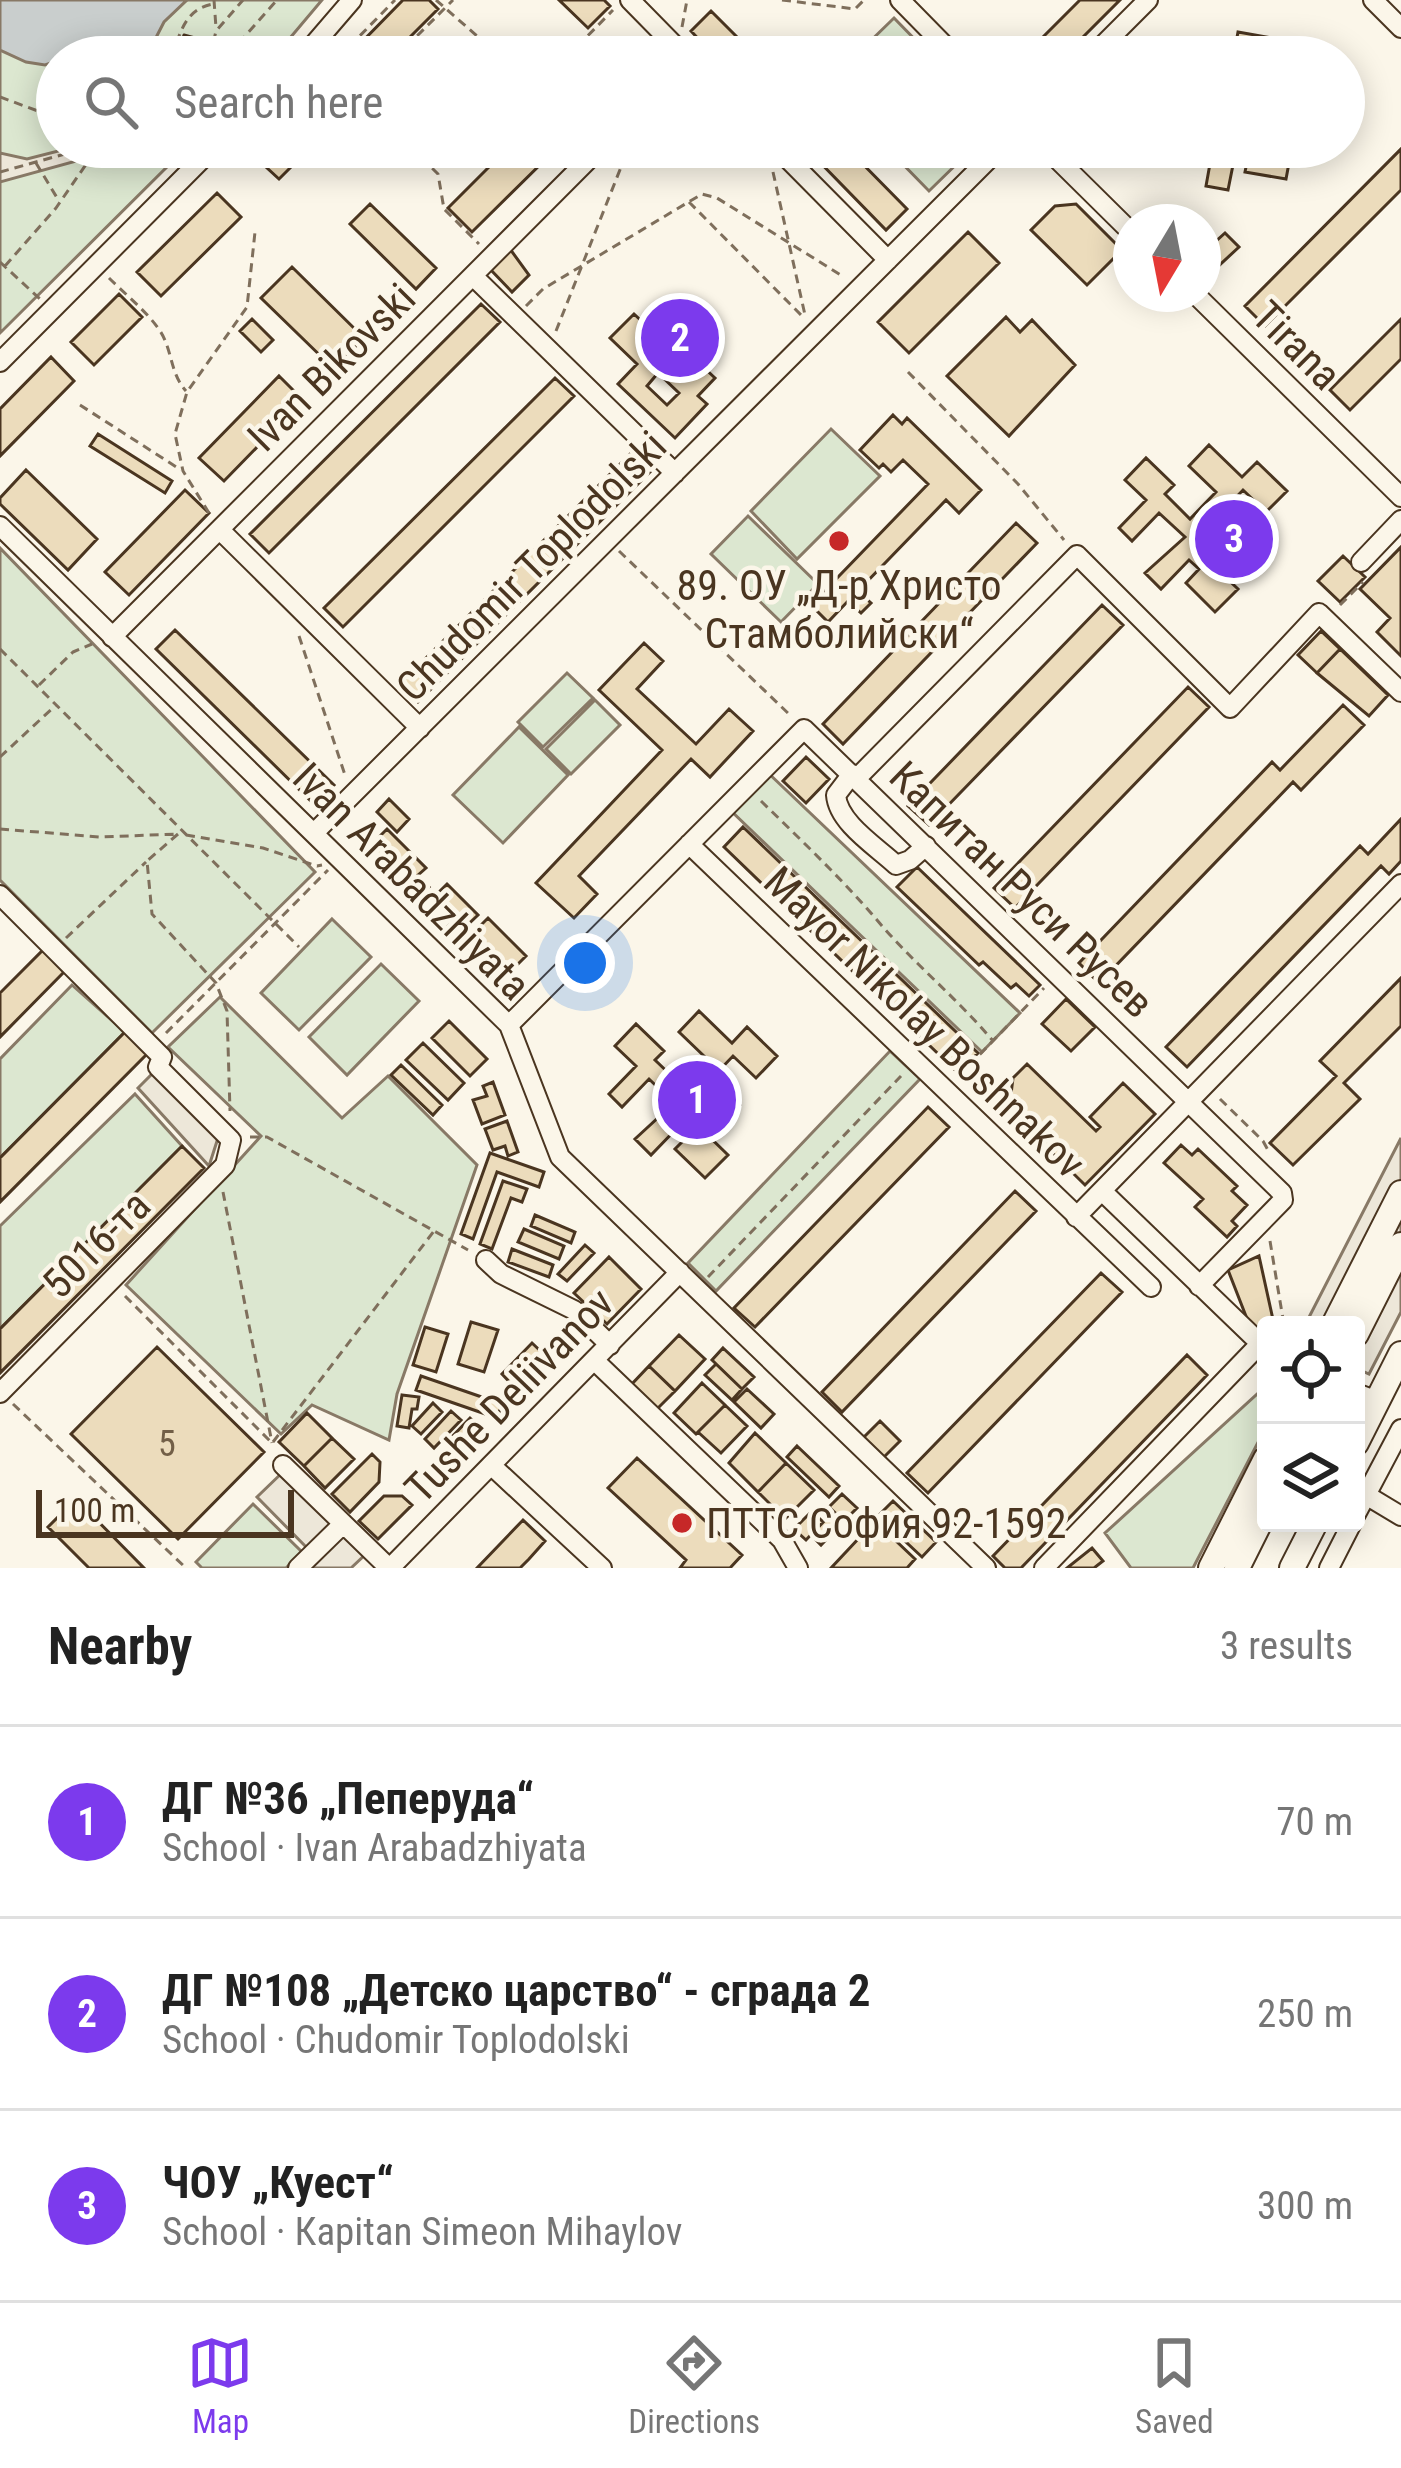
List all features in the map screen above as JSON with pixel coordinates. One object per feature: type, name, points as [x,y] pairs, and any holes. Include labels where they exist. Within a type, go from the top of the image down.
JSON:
[{"type":"main road","points":[[1339,1316],[1401,1192]]},
{"type":"main road","points":[[1365,1316],[1401,1245]]},
{"type":"main road","points":[[1366,1397],[1401,1354]]},
{"type":"main road","points":[[1210,1568],[1257,1477]]},
{"type":"main road","points":[[1237,1568],[1257,1528]]},
{"type":"main road","points":[[1292,1568],[1310,1532]]},
{"type":"street","points":[[320,36],[352,0]]},
{"type":"street","points":[[626,0],[664,36]]},
{"type":"street","points":[[901,0],[936,36]]},
{"type":"street","points":[[1112,36],[1148,0]]},
{"type":"street","points":[[1373,0],[1401,28]]},
{"type":"street","points":[[0,362],[193,168]]},
{"type":"street","name":"Ivan Bikovski","points":[[112,637],[580,168]]},
{"type":"street","points":[[785,168],[888,260]]},
{"type":"street","name":"Chudomir Toplodolski","points":[[315,832],[980,168]]},
{"type":"street","points":[[1066,168],[1113,214]]},
{"type":"street","points":[[473,276],[675,473]]},
{"type":"street","name":"Tirana","points":[[1213,312],[1401,497]]},
{"type":"street","points":[[1361,562],[1401,520]]},
{"type":"street","name":"Ivan Arabadzhiyata","points":[[0,526],[509,1025],[560,1157],[986,1568]]},
{"type":"street","points":[[220,530],[420,728]]},
{"type":"street","points":[[926,846],[896,865],[837,808],[836,796],[1077,556],[1230,708],[1319,613],[1401,692]]},
{"type":"street","points":[[509,1025],[804,729]]},
{"type":"street","name":"Капитан Руси Русев","points":[[804,729],[1191,1100],[1284,1196],[1198,1286]]},
{"type":"street","name":"Мayor Nikolay Boshnakov","points":[[689,844],[1076,1217],[1102,1191],[1257,1342]]},
{"type":"street","points":[[1102,1191],[1401,884]]},
{"type":"street","points":[[0,895],[231,1140]]},
{"type":"street","name":"5016-та","points":[[0,1393],[225,1165],[231,1140]]},
{"type":"street","points":[[1076,1217],[1150,1287]]},
{"type":"street","points":[[486,1260],[501,1274],[574,1310],[610,1345]]},
{"type":"street","name":"Tushe Deliivanov","points":[[389,1568],[680,1271]]},
{"type":"street","points":[[1044,1568],[1257,1352]]},
{"type":"street","points":[[595,1361],[782,1540],[798,1568]]},
{"type":"street","points":[[1401,1429],[1366,1495],[1401,1516]]},
{"type":"street","points":[[283,1465],[389,1568]]},
{"type":"street","points":[[492,1466],[602,1568]]},
{"type":"street","points":[[298,1568],[343,1524]]},
{"type":"street","points":[[1329,1568],[1347,1532]]},
{"type":"path","points":[[216,31],[242,0]]},
{"type":"path","points":[[245,36],[277,0]]},
{"type":"path","points":[[360,36],[395,0]]},
{"type":"path","points":[[436,0],[477,36]]},
{"type":"path","points":[[418,36],[453,0]]},
{"type":"path","points":[[589,36],[626,0]]},
{"type":"path","points":[[782,0],[855,9],[864,0]]},
{"type":"path","points":[[180,36],[187,19],[214,2],[215,36]]},
{"type":"path","points":[[0,97],[36,110]]},
{"type":"path","points":[[0,172],[35,162]]},
{"type":"path","points":[[39,168],[60,202]]},
{"type":"path","points":[[41,300],[3,264],[60,202],[83,168]]},
{"type":"path","points":[[432,168],[438,174],[444,209],[492,257]]},
{"type":"path","points":[[548,350],[621,168]]},
{"type":"path","points":[[689,202],[806,320],[775,168]]},
{"type":"path","points":[[515,317],[543,289],[702,194],[717,198],[861,287]]},
{"type":"path","points":[[220,530],[182,471],[175,434],[187,392],[247,307],[255,232]]},
{"type":"path","points":[[108,277],[159,329],[174,378],[187,392]]},
{"type":"path","points":[[908,372],[1018,484],[1077,556]]},
{"type":"path","points":[[80,405],[182,471]]},
{"type":"path","points":[[608,540],[804,729]]},
{"type":"path","points":[[1326,619],[1372,572],[1361,562]]},
{"type":"path","points":[[298,634],[352,796]]},
{"type":"path","points":[[38,686],[73,652],[112,637]]},
{"type":"path","points":[[0,649],[299,947]]},
{"type":"path","points":[[0,757],[56,705]]},
{"type":"path","points":[[746,787],[862,899],[993,1041]]},
{"type":"path","points":[[0,829],[100,837],[178,834],[263,848],[317,866],[340,858]]},
{"type":"path","points":[[54,949],[178,834]]},
{"type":"path","points":[[155,1057],[216,982],[340,858]]},
{"type":"path","points":[[147,861],[152,914],[216,982],[227,1011],[231,1140],[267,1137],[486,1260]]},
{"type":"path","points":[[945,1090],[1058,973]]},
{"type":"path","points":[[698,1288],[915,1062]]},
{"type":"path","points":[[223,1192],[272,1443],[283,1465]]},
{"type":"path","points":[[272,1443],[434,1231]]},
{"type":"path","points":[[110,1281],[272,1443]]},
{"type":"path","points":[[0,1393],[186,1568]]},
{"type":"green space","points":[[0,0],[322,0],[292,36],[36,36],[36,168],[166,168],[0,333]]},
{"type":"green space","points":[[894,18],[912,36],[876,36]]},
{"type":"green space","points":[[907,168],[953,168],[929,191]]},
{"type":"green space","points":[[831,429],[880,476],[797,559],[751,511]]},
{"type":"green space","points":[[748,516],[818,584],[781,622],[711,554]]},
{"type":"green space","points":[[0,548],[315,872],[152,1033],[0,880]]},
{"type":"green space","points":[[567,673],[593,698],[543,747],[518,722]]},
{"type":"green space","points":[[595,700],[620,725],[571,774],[546,749]]},
{"type":"green space","points":[[519,727],[568,775],[503,843],[453,795]]},
{"type":"green space","points":[[764,769],[1020,1013],[982,1052],[727,807]]},
{"type":"green space","points":[[332,919],[371,957],[299,1030],[261,993]]},
{"type":"green space","points":[[381,964],[419,1001],[347,1075],[309,1037]]},
{"type":"green space","points":[[72,985],[125,1032],[0,1158],[0,1059]]},
{"type":"green space","points":[[220,997],[342,1118],[388,1076],[477,1165],[397,1394],[389,1440],[312,1405],[281,1434],[126,1285],[261,1136],[168,1047]]},
{"type":"green space","points":[[890,1051],[920,1079],[716,1291],[688,1263]]},
{"type":"green space","points":[[135,1094],[182,1146],[0,1329],[0,1226]]},
{"type":"green space","points":[[1257,1394],[1257,1444],[1193,1568],[1131,1568],[1105,1533]]},
{"type":"green space","points":[[253,1504],[302,1552],[286,1568],[202,1568],[196,1562]]},
{"type":"shaded area","points":[[0,0],[187,0],[157,36],[36,36],[36,64],[0,50]]},
{"type":"shaded area","points":[[0,153],[36,157],[36,168],[51,168],[0,182]]},
{"type":"shaded area","points":[[156,1070],[218,1138],[209,1166],[138,1088]]},
{"type":"shaded area","points":[[1401,1138],[1401,1312],[1369,1374],[1365,1372],[1365,1316],[1310,1316]]},
{"type":"shaded area","points":[[286,1469],[368,1552],[351,1568],[294,1568],[310,1551],[257,1497]]},
{"type":"building","points":[[403,0],[429,0],[438,9],[411,36],[368,36]]},
{"type":"building","points":[[559,0],[604,0],[610,6],[588,28]]},
{"type":"building","points":[[1080,0],[1120,0],[1084,36],[1044,36]]},
{"type":"building","points":[[711,11],[736,36],[696,36],[691,31]]},
{"type":"building","points":[[1401,149],[1401,190],[1265,326],[1245,306]]},
{"type":"building","points":[[267,168],[290,168],[279,179]]},
{"type":"building","points":[[488,168],[537,168],[472,232],[448,208]]},
{"type":"building","points":[[825,168],[867,168],[907,209],[886,230]]},
{"type":"building","points":[[1209,168],[1232,168],[1228,190],[1206,186]]},
{"type":"building","points":[[1246,168],[1288,168],[1286,179],[1245,172]]},
{"type":"building","points":[[217,193],[241,217],[161,296],[137,272]]},
{"type":"building","points":[[370,204],[436,268],[416,289],[350,224]]},
{"type":"building","points":[[1076,204],[1113,241],[1113,259],[1087,285],[1031,230],[1055,206]]},
{"type":"building","points":[[968,232],[999,263],[909,353],[878,322]]},
{"type":"building","points":[[1225,233],[1239,247],[1221,264]]},
{"type":"building","points":[[510,249],[529,275],[512,292],[490,269]]},
{"type":"building","points":[[292,267],[364,338],[334,369],[261,298]]},
{"type":"building","points":[[119,294],[142,317],[94,365],[71,342]]},
{"type":"building","points":[[481,304],[500,322],[269,553],[250,534]]},
{"type":"building","points":[[634,314],[664,342],[670,336],[715,378],[698,396],[707,404],[675,438],[618,384],[637,364],[610,338]],"holes":[[[658,373],[679,393],[667,405],[647,386]]]},
{"type":"building","points":[[1006,317],[1020,332],[1032,320],[1075,365],[1009,436],[947,376]]},
{"type":"building","points":[[252,319],[273,340],[261,352],[240,331]]},
{"type":"building","points":[[1401,319],[1401,359],[1350,410],[1330,390]]},
{"type":"building","points":[[51,357],[74,381],[0,456],[0,409]]},
{"type":"building","points":[[279,376],[303,400],[224,481],[199,458]]},
{"type":"building","points":[[555,378],[574,396],[343,627],[324,608]]},
{"type":"building","points":[[893,415],[902,424],[907,418],[981,490],[959,513],[946,500],[858,591],[871,603],[861,613],[848,601],[828,622],[811,605],[928,484],[903,460],[891,472],[883,464],[879,468],[860,450]]},
{"type":"building","points":[[98,434],[172,481],[165,493],[90,446]]},
{"type":"building","points":[[1209,445],[1242,477],[1257,462],[1287,491],[1266,512],[1243,490],[1222,512],[1250,539],[1230,560],[1209,539],[1198,551],[1238,589],[1215,612],[1186,583],[1199,569],[1189,560],[1161,589],[1145,573],[1185,537],[1159,513],[1132,541],[1119,528],[1146,500],[1125,480],[1146,458],[1174,485],[1165,494],[1190,519],[1216,492],[1189,466]]},
{"type":"building","points":[[631,453],[650,472],[418,702],[400,684]]},
{"type":"building","points":[[26,470],[97,539],[68,570],[0,504],[0,498]]},
{"type":"building","points":[[185,490],[209,513],[129,595],[105,572]]},
{"type":"building","points":[[1016,523],[1037,543],[843,744],[823,724]]},
{"type":"building","points":[[1401,547],[1401,656],[1377,632],[1390,618],[1360,589]]},
{"type":"building","points":[[1343,556],[1365,577],[1340,602],[1318,581]]},
{"type":"building","points":[[1102,605],[1123,625],[929,825],[908,806]]},
{"type":"building","points":[[175,630],[334,785],[315,805],[156,649]]},
{"type":"building","points":[[1321,631],[1340,649],[1317,673],[1298,655]]},
{"type":"building","points":[[644,643],[663,661],[637,689],[696,744],[729,709],[753,731],[710,777],[691,759],[579,876],[597,894],[574,918],[536,883],[662,750],[599,690]]},
{"type":"building","points":[[1340,649],[1388,695],[1369,716],[1317,673]]},
{"type":"building","points":[[1188,687],[1209,707],[1015,908],[994,888]]},
{"type":"building","points":[[1343,705],[1364,725],[1301,790],[1293,782],[1099,983],[1079,963],[1272,762],[1280,770]]},
{"type":"building","points":[[806,757],[829,779],[806,803],[783,781]]},
{"type":"building","points":[[389,799],[409,819],[397,832],[377,812]]},
{"type":"building","points":[[1401,819],[1401,861],[1389,874],[1381,866],[1187,1067],[1166,1047],[1360,846],[1368,854]]},
{"type":"building","points":[[743,827],[978,1053],[958,1073],[724,847]]},
{"type":"building","points":[[387,829],[426,868],[417,876],[429,887],[419,897],[369,847]]},
{"type":"building","points":[[917,867],[1040,985],[1029,996],[1016,984],[1011,988],[983,962],[979,965],[897,887]]},
{"type":"building","points":[[447,884],[478,915],[457,935],[448,926],[457,918],[443,904],[435,912],[427,904]]},
{"type":"building","points":[[488,918],[526,956],[501,981],[463,943]]},
{"type":"building","points":[[43,950],[64,972],[0,1037],[0,993]]},
{"type":"building","points":[[1401,978],[1401,1026],[1344,1083],[1360,1099],[1293,1165],[1270,1143],[1336,1076],[1320,1061]]},
{"type":"building","points":[[1066,999],[1095,1027],[1071,1051],[1042,1024]]},
{"type":"building","points":[[699,1011],[732,1043],[747,1027],[777,1056],[756,1078],[733,1056],[712,1078],[740,1105],[720,1125],[699,1105],[688,1116],[728,1155],[705,1178],[675,1149],[689,1135],[679,1126],[651,1155],[635,1139],[674,1103],[649,1079],[622,1107],[609,1094],[636,1066],[615,1046],[636,1024],[664,1051],[655,1060],[680,1084],[706,1058],[679,1032]]},
{"type":"building","points":[[449,1021],[487,1059],[470,1076],[432,1038]]},
{"type":"building","points":[[125,1032],[147,1054],[0,1202],[0,1158]]},
{"type":"building","points":[[423,1043],[464,1083],[448,1100],[406,1060]]},
{"type":"building","points":[[1027,1064],[1096,1131],[1100,1127],[1090,1117],[1123,1083],[1155,1114],[1085,1185],[1009,1110],[1013,1078]]},
{"type":"building","points":[[401,1065],[442,1105],[433,1115],[391,1075]]},
{"type":"building","points":[[493,1082],[505,1115],[482,1124],[473,1100],[487,1096],[483,1086]]},
{"type":"building","points":[[928,1107],[949,1127],[755,1327],[734,1308]]},
{"type":"building","points":[[507,1121],[518,1152],[508,1156],[505,1146],[493,1150],[485,1129]]},
{"type":"building","points":[[1181,1145],[1192,1155],[1198,1149],[1237,1186],[1232,1191],[1247,1205],[1232,1221],[1237,1226],[1227,1237],[1195,1207],[1203,1199],[1164,1163]]},
{"type":"building","points":[[182,1146],[204,1168],[0,1373],[0,1329]]},
{"type":"building","points":[[490,1153],[544,1172],[539,1187],[497,1172],[473,1239],[461,1234]]},
{"type":"building","points":[[503,1181],[527,1189],[522,1202],[511,1198],[492,1249],[480,1244]]},
{"type":"building","points":[[1015,1191],[1036,1211],[842,1412],[822,1392]]},
{"type":"building","points":[[535,1215],[575,1232],[571,1243],[531,1226]]},
{"type":"building","points":[[524,1229],[564,1246],[559,1259],[518,1242]]},
{"type":"building","points":[[585,1245],[594,1253],[567,1281],[558,1274]]},
{"type":"building","points":[[512,1249],[553,1265],[549,1277],[508,1262]]},
{"type":"building","points":[[1259,1256],[1272,1316],[1257,1316],[1257,1328],[1251,1329],[1228,1270]]},
{"type":"building","points":[[609,1257],[641,1289],[607,1324],[574,1293]]},
{"type":"building","points":[[1101,1273],[1122,1292],[928,1493],[907,1473]]},
{"type":"building","points":[[471,1322],[498,1330],[484,1372],[458,1364]]},
{"type":"building","points":[[425,1327],[448,1334],[436,1372],[413,1365]]},
{"type":"building","points":[[679,1335],[705,1359],[675,1391],[649,1366]]},
{"type":"building","points":[[532,1343],[551,1361],[520,1393],[502,1374]]},
{"type":"building","points":[[157,1347],[264,1452],[178,1539],[71,1434]]},
{"type":"building","points":[[723,1348],[754,1377],[742,1389],[712,1360]]},
{"type":"building","points":[[1187,1355],[1207,1375],[1021,1568],[1005,1568],[993,1556]]},
{"type":"building","points":[[716,1364],[742,1389],[732,1400],[705,1375]]},
{"type":"building","points":[[649,1366],[675,1391],[657,1409],[631,1385]]},
{"type":"building","points":[[421,1376],[502,1404],[497,1418],[416,1390]]},
{"type":"building","points":[[702,1383],[725,1405],[696,1434],[674,1413]]},
{"type":"building","points":[[747,1389],[774,1414],[761,1428],[734,1402]]},
{"type":"building","points":[[402,1395],[419,1397],[409,1428],[397,1426]]},
{"type":"building","points":[[433,1403],[442,1412],[421,1434],[412,1426]]},
{"type":"building","points":[[725,1405],[747,1426],[721,1453],[698,1432]]},
{"type":"building","points":[[451,1411],[461,1420],[434,1448],[425,1439]]},
{"type":"building","points":[[307,1413],[332,1438],[304,1466],[279,1442]]},
{"type":"building","points":[[470,1418],[480,1427],[457,1451],[447,1442]]},
{"type":"building","points":[[880,1421],[900,1441],[883,1458],[863,1438]]},
{"type":"building","points":[[755,1433],[786,1463],[758,1492],[729,1463]]},
{"type":"building","points":[[332,1438],[354,1459],[325,1488],[304,1466]]},
{"type":"building","points":[[797,1446],[839,1486],[829,1497],[787,1457]]},
{"type":"building","points":[[372,1454],[380,1462],[379,1482],[350,1512],[332,1494]]},
{"type":"building","points":[[637,1458],[742,1555],[730,1568],[680,1568],[686,1560],[608,1488]]},
{"type":"building","points":[[786,1463],[814,1490],[785,1519],[758,1492]]},
{"type":"building","points":[[842,1494],[857,1508],[844,1521],[829,1507]]},
{"type":"building","points":[[384,1496],[402,1496],[412,1505],[378,1539],[359,1521]]},
{"type":"building","points":[[76,1499],[144,1568],[89,1568],[48,1527]]},
{"type":"building","points":[[893,1501],[936,1542],[922,1557],[878,1516]]},
{"type":"building","points":[[812,1511],[823,1522],[806,1540],[794,1529]]},
{"type":"building","points":[[829,1516],[839,1526],[821,1545],[811,1535]]},
{"type":"building","points":[[523,1520],[545,1541],[529,1559],[520,1568],[477,1568]]},
{"type":"building","points":[[875,1521],[915,1559],[907,1568],[831,1568]]},
{"type":"building","points":[[1092,1548],[1103,1561],[1094,1568],[1067,1568]]},
{"type":"fence","points":[[184,36],[188,36]]},
{"type":"place","name":"ДГ №108 „Детско царство“ - сграда 2","points":[[680,338]]},
{"type":"place","name":"ЧОУ „Куест“","points":[[1234,539]]},
{"type":"place","name":"89. ОУ „Д-р Христо Стамболийски“","points":[[839,541]]},
{"type":"place","name":"ДГ №36 „Пеперуда“","points":[[697,1100]]},
{"type":"place","name":"ПТТС София 92-1592","points":[[682,1523]]}]
